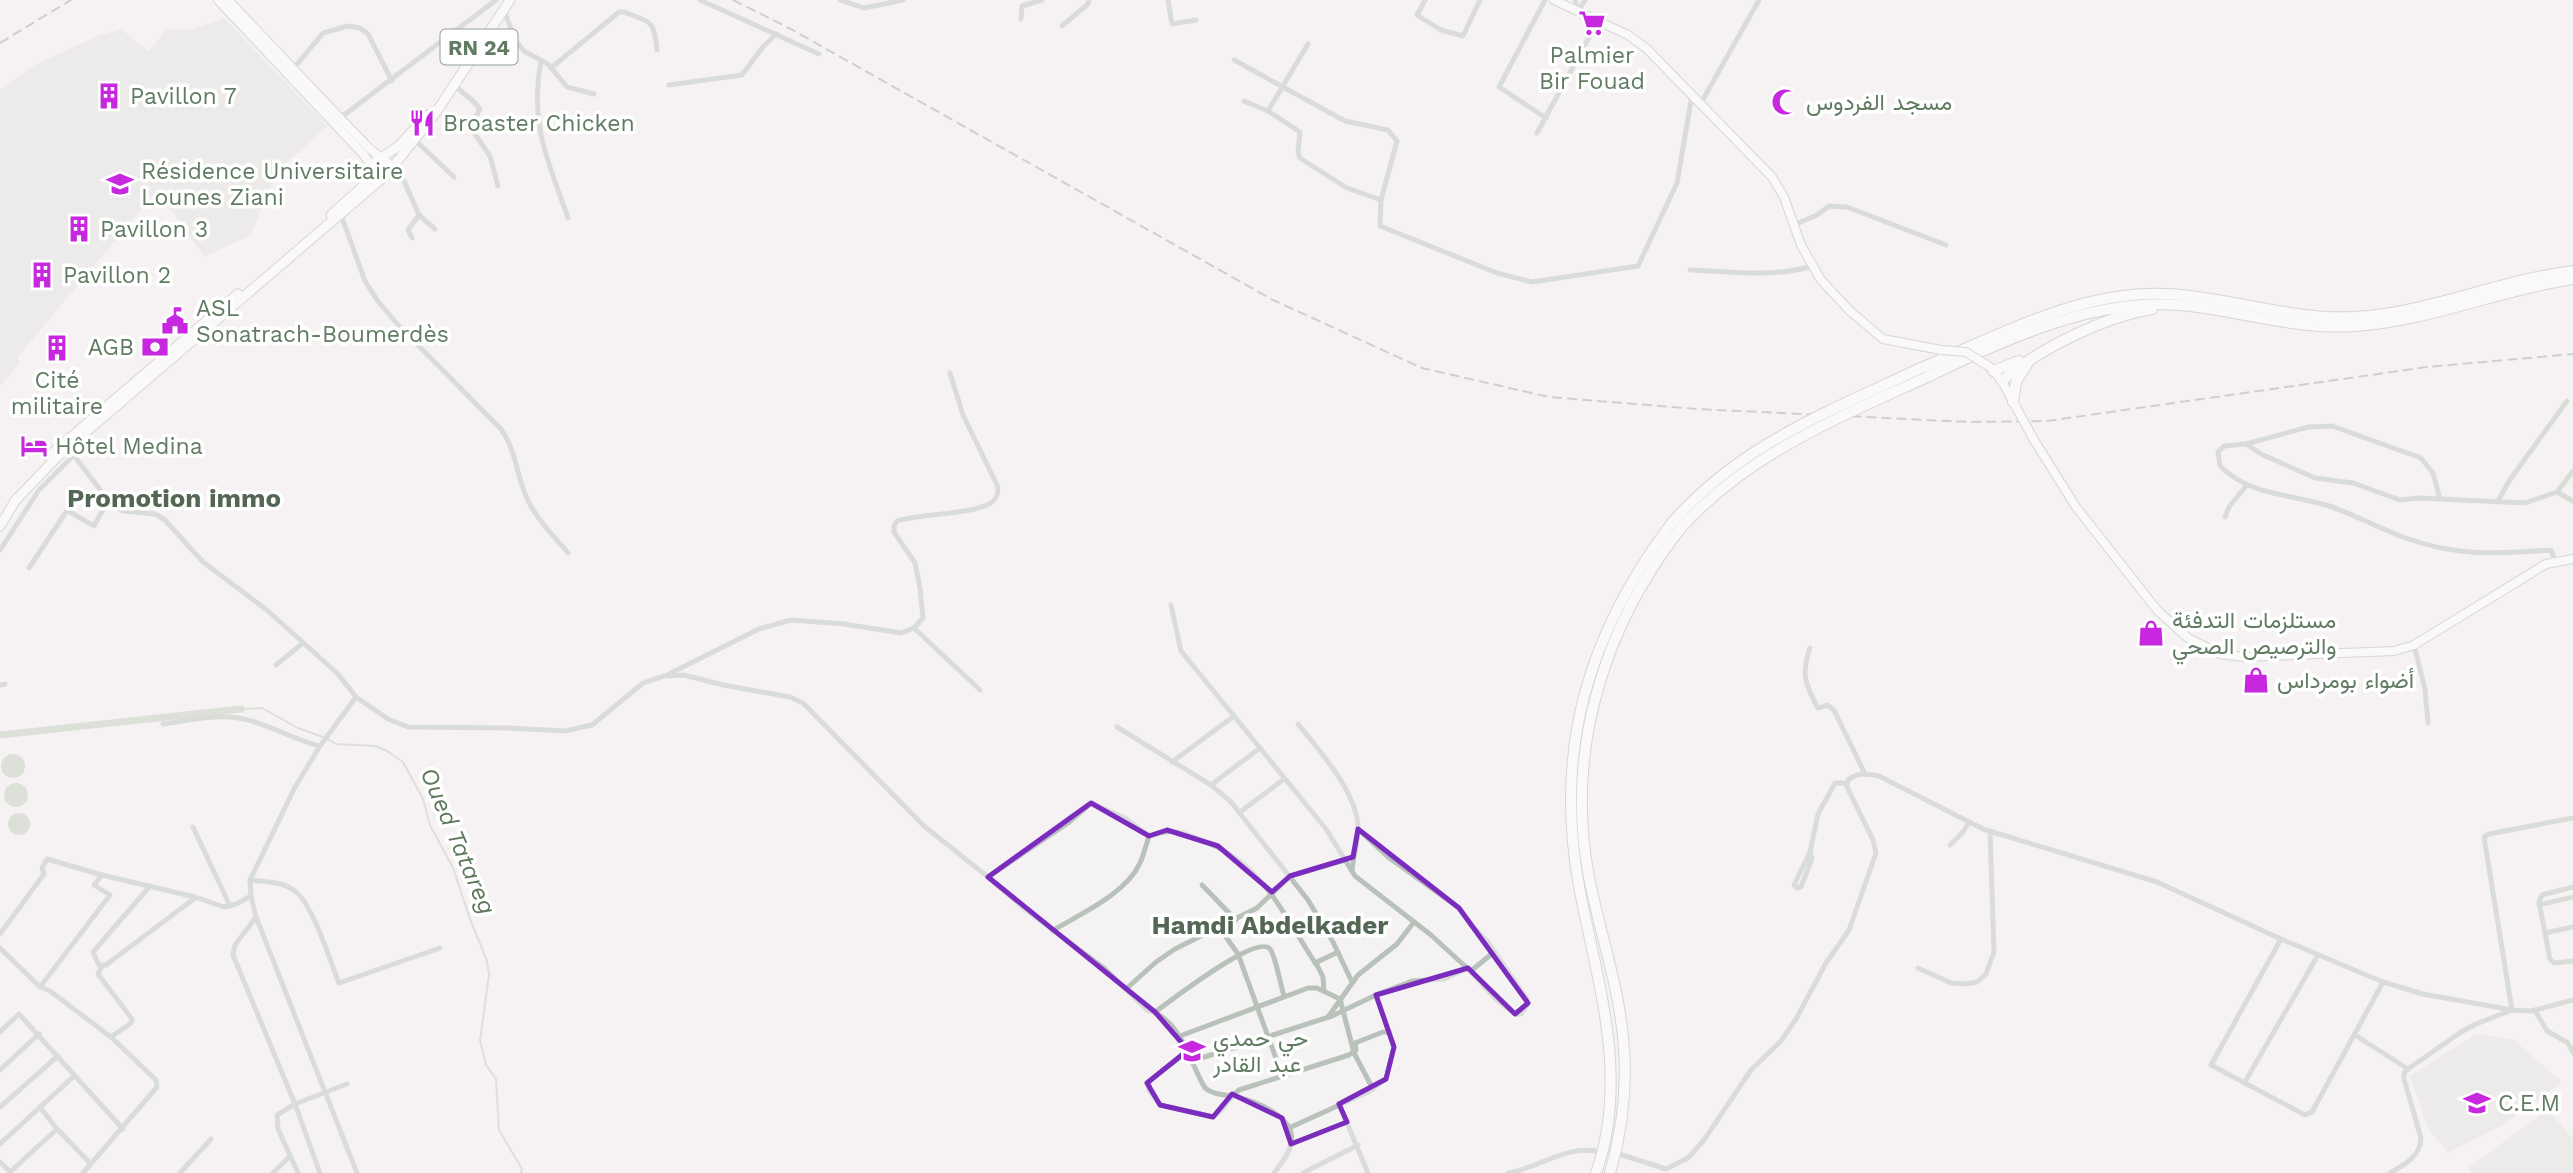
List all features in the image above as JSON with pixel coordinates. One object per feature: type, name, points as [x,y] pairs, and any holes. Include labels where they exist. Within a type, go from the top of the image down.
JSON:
[{"type":"highway","points":[[1924,372],[2030,321],[2093,302],[2132,295],[2171,295],[2291,315],[2353,317],[2413,308],[2531,278],[2573,271]]},
{"type":"highway","points":[[1596,1173],[1612,1088],[1606,1011],[1575,857],[1571,790],[1574,744],[1586,690],[1606,631],[1632,579],[1711,484],[1756,450],[1807,422],[1924,372],[2010,339],[2096,311],[2133,305],[2190,306],[2292,324],[2354,326],[2415,318],[2535,286],[2573,279]]},
{"type":"highway","points":[[2002,381],[2031,358],[2120,317],[2155,309],[2190,306]]},
{"type":"highway","points":[[1991,369],[2012,364],[2067,338],[2071,331],[2066,320]]},
{"type":"highway","points":[[2014,404],[2016,382],[2031,358]]},
{"type":"highway","points":[[1610,1173],[1616,1153],[1625,1095],[1623,1037],[1588,874],[1582,778],[1586,738],[1600,679],[1623,623],[1676,527]]},
{"type":"main road","points":[[218,0],[364,155],[381,180]]},
{"type":"main road","points":[[228,0],[370,149],[395,165]]},
{"type":"main road","name":"RN 24","points":[[69,448],[381,180],[415,140],[503,11],[507,0]]},
{"type":"main road","points":[[1554,0],[1628,35],[1646,48],[1772,177],[1784,197],[1801,245],[1821,280],[1883,339],[1966,352],[1991,369],[2002,381],[2034,440],[2076,506],[2157,610],[2188,638],[2220,654],[2244,657],[2395,652],[2414,645],[2546,564],[2573,559]]},
{"type":"main road","name":"RN 24","points":[[0,526],[15,501],[69,448],[362,187],[372,167],[406,140],[450,89]]},
{"type":"street","points":[[340,118],[496,0]]},
{"type":"street","points":[[700,0],[819,54]]},
{"type":"street","points":[[840,0],[864,8],[903,0]]},
{"type":"street","points":[[1017,0],[1022,6],[1021,19]]},
{"type":"street","points":[[1022,6],[1042,0]]},
{"type":"street","points":[[1062,26],[1088,4],[1089,0]]},
{"type":"street","points":[[1168,0],[1172,24],[1196,20]]},
{"type":"street","points":[[1424,0],[1417,15],[1441,30],[1463,36],[1480,0]]},
{"type":"street","points":[[1545,0],[1499,87],[1546,118]]},
{"type":"street","points":[[1575,0],[1578,12]]},
{"type":"street","points":[[1578,12],[1585,0]]},
{"type":"street","points":[[1700,103],[1759,0]]},
{"type":"street","points":[[503,11],[516,41],[524,51],[551,68],[567,87],[594,94]]},
{"type":"street","points":[[551,68],[619,12],[652,24],[657,50]]},
{"type":"street","points":[[1537,133],[1598,22]]},
{"type":"street","points":[[293,69],[323,33],[348,26],[360,27],[368,34],[392,81]]},
{"type":"street","points":[[669,85],[743,75],[762,48],[776,34]]},
{"type":"street","points":[[1268,111],[1308,44]]},
{"type":"street","points":[[1234,60],[1345,121],[1388,130],[1396,141],[1381,200],[1380,226],[1497,273],[1532,282],[1638,266],[1677,183],[1692,95]]},
{"type":"street","points":[[541,61],[538,79],[538,128],[568,218]]},
{"type":"street","points":[[450,89],[474,102],[480,110],[472,124],[472,130],[490,156],[498,186]]},
{"type":"street","points":[[1244,101],[1268,111],[1300,132],[1300,158],[1347,188],[1381,200]]},
{"type":"street","points":[[415,140],[454,177]]},
{"type":"street","points":[[395,165],[419,215],[435,229]]},
{"type":"street","points":[[1794,225],[1817,215],[1829,206],[1847,207],[1946,245]]},
{"type":"street","points":[[341,215],[365,281],[377,300],[400,327],[501,429],[512,445],[526,495],[536,516],[568,553]]},
{"type":"street","points":[[412,238],[408,230],[419,215]]},
{"type":"street","points":[[1690,270],[1774,273],[1813,266]]},
{"type":"street","points":[[0,550],[69,448],[107,500],[123,511],[155,514],[165,520],[203,562],[268,611],[338,674],[356,697],[388,719],[408,727],[565,731],[592,725],[643,683],[664,676],[759,629],[790,620],[844,624],[901,633],[914,628],[923,618],[920,587],[915,563],[894,532],[897,521],[975,508],[991,503],[998,494],[998,487],[963,415],[950,373]]},
{"type":"street","points":[[2498,501],[2509,481],[2567,401]]},
{"type":"street","points":[[2440,499],[2433,473],[2421,458],[2332,426],[2308,427],[2246,444],[2224,446],[2218,452],[2220,467],[2235,480],[2246,485],[2327,505],[2437,548],[2486,555],[2551,550],[2556,563]]},
{"type":"street","points":[[2246,444],[2261,454],[2315,478],[2353,482],[2400,500],[2525,503],[2557,492],[2573,471]]},
{"type":"street","points":[[2225,517],[2246,485]]},
{"type":"street","points":[[2557,492],[2573,501]]},
{"type":"street","points":[[29,568],[66,512],[94,526],[107,500]]},
{"type":"street","points":[[1171,605],[1181,651],[1326,830],[1352,871],[1370,889],[1469,969],[1497,1000],[1515,1014],[1521,1014],[1527,1005],[1527,999],[1494,952],[1454,903],[1388,858],[1358,830]]},
{"type":"street","points":[[914,628],[980,690]]},
{"type":"street","points":[[276,665],[303,643]]},
{"type":"street","points":[[2414,645],[2425,689],[2428,723]]},
{"type":"street","points":[[1810,648],[1803,673],[1810,692],[1817,707],[1827,705],[1834,710],[1865,774]]},
{"type":"street","points":[[664,676],[684,675],[790,697],[803,703],[924,826],[1052,931],[1105,969],[1147,1010],[1155,1012],[1180,1036],[1205,1088],[1210,1092],[1231,1096],[1239,1094],[1354,1049]]},
{"type":"street","points":[[356,697],[320,746],[295,787],[250,880],[256,917],[356,1173]]},
{"type":"street","points":[[1171,762],[1234,716]]},
{"type":"street","points":[[163,724],[230,717],[256,723],[320,746]]},
{"type":"street","points":[[1298,724],[1329,763],[1355,812],[1358,830],[1352,871]]},
{"type":"street","points":[[1117,727],[1211,785],[1240,812],[1308,900],[1352,982]]},
{"type":"street","points":[[1211,785],[1260,748]]},
{"type":"street","points":[[1847,783],[1854,776],[1879,776],[1990,831],[2157,883],[2318,955],[2383,982],[2423,994],[2512,1010],[2535,1010],[2573,1000]]},
{"type":"street","points":[[1240,812],[1284,779]]},
{"type":"street","points":[[1810,852],[1811,861],[1801,887],[1797,888],[1794,885],[1810,852],[1821,808],[1836,782],[1847,783]]},
{"type":"street","points":[[1616,1153],[1666,1170],[1688,1158],[1704,1140],[1737,1087],[1781,1041],[1796,1019],[1826,963],[1849,929],[1875,857],[1873,840],[1847,783]]},
{"type":"street","points":[[988,877],[1068,823],[1091,803],[1125,818],[1149,836]]},
{"type":"street","points":[[2512,1010],[2484,837],[2573,818]]},
{"type":"street","points":[[1950,845],[1969,822]]},
{"type":"street","points":[[193,827],[230,906]]},
{"type":"street","points":[[1149,836],[1167,830],[1180,832],[1218,846],[1244,863],[1273,895],[1323,977],[1324,991]]},
{"type":"street","points":[[1918,968],[1951,983],[1966,985],[1976,982],[1986,974],[1994,952],[1990,911],[1990,831]]},
{"type":"street","points":[[1052,931],[1101,904],[1119,888],[1139,866],[1149,836]]},
{"type":"street","points":[[0,933],[44,874],[42,868],[47,859],[224,907],[251,896]]},
{"type":"street","points":[[1126,989],[1156,962],[1257,908],[1290,876],[1345,860]]},
{"type":"street","points":[[40,987],[110,895],[94,885],[102,875]]},
{"type":"street","points":[[250,880],[280,883],[297,893],[310,911],[339,984],[440,948]]},
{"type":"street","points":[[1202,885],[1236,920]]},
{"type":"street","points":[[102,966],[95,959],[93,952],[150,886]]},
{"type":"street","points":[[2573,887],[2542,895],[2539,905],[2550,959],[2554,963],[2573,961]]},
{"type":"street","points":[[111,1037],[131,1023],[132,1019],[98,974],[102,966],[195,897]]},
{"type":"street","points":[[2539,905],[2573,897]]},
{"type":"street","points":[[256,917],[235,945],[233,956],[295,1104],[320,1173]]},
{"type":"street","points":[[1328,1017],[1352,982],[1397,944],[1414,922]]},
{"type":"street","points":[[1219,927],[1238,954],[1282,1075]]},
{"type":"street","points":[[2545,933],[2573,927]]},
{"type":"street","points":[[2281,939],[2211,1062],[2214,1068],[2305,1115],[2309,1115],[2383,982]]},
{"type":"street","points":[[1155,1012],[1238,954],[1263,944],[1270,948],[1275,958],[1284,996]]},
{"type":"street","points":[[0,948],[40,987],[50,991],[111,1037],[156,1080],[157,1087],[83,1173]]},
{"type":"street","points":[[1315,963],[1338,952]]},
{"type":"street","points":[[1192,1060],[1342,1012],[1412,981],[1444,979],[1469,969],[1494,952]]},
{"type":"street","points":[[2245,1082],[2318,955]]},
{"type":"street","points":[[1180,1036],[1308,988],[1324,991],[1340,999]]},
{"type":"street","points":[[1289,1128],[1382,1084],[1394,1053],[1390,1032],[1376,995]]},
{"type":"street","points":[[1340,999],[1354,1049],[1373,1089]]},
{"type":"street","points":[[2390,1173],[2410,1159],[2421,1145],[2404,1073],[2461,1032],[2512,1010]]},
{"type":"street","points":[[2535,1010],[2547,1031],[2568,1043],[2573,1053]]},
{"type":"street","points":[[0,1032],[19,1014],[123,1129]]},
{"type":"street","points":[[1354,1049],[1355,1043],[1383,1031],[1390,1032]]},
{"type":"street","points":[[0,1070],[39,1034]]},
{"type":"street","points":[[2355,1035],[2408,1069]]},
{"type":"street","points":[[1188,1051],[1147,1083],[1157,1102],[1169,1108],[1213,1117],[1231,1096]]},
{"type":"street","points":[[0,1107],[58,1056]]},
{"type":"street","points":[[0,1144],[74,1076]]},
{"type":"street","points":[[298,1173],[278,1129],[277,1115],[295,1104],[347,1084]]},
{"type":"street","points":[[1239,1094],[1282,1118],[1289,1128],[1292,1144],[1274,1173]]},
{"type":"street","points":[[1339,1104],[1368,1173]]},
{"type":"street","points":[[40,1107],[91,1164]]},
{"type":"street","points":[[1292,1144],[1347,1122]]},
{"type":"street","points":[[0,1162],[11,1173],[57,1129]]},
{"type":"street","points":[[180,1173],[211,1139]]},
{"type":"street","points":[[1303,1173],[1357,1145]]},
{"type":"street","points":[[1508,1173],[1533,1168],[1571,1151],[1589,1149],[1602,1152]]},
{"type":"street","points":[[273,1173],[289,1157]]},
{"type":"highlighted area","points":[[1091,803],[1149,836],[1167,830],[1218,846],[1272,892],[1290,876],[1353,857],[1358,829],[1459,908],[1528,1003],[1515,1014],[1468,968],[1376,995],[1394,1047],[1386,1079],[1339,1104],[1347,1122],[1291,1144],[1282,1118],[1232,1094],[1213,1117],[1160,1105],[1147,1083],[1188,1050],[1155,1012],[988,877]]},
{"type":"shaded area","name":"Résidence Universitaire Lounes Ziani","points":[[224,18],[328,126],[278,170],[251,235],[204,257],[173,212],[153,196],[17,358],[21,362],[0,387],[0,90],[34,65],[97,36],[121,29],[149,51],[167,29],[193,29]]},
{"type":"shaded area","points":[[13,754],[24,761],[25,766],[18,777],[13,778],[2,771],[1,766],[8,755]]},
{"type":"shaded area","points":[[16,783],[25,786],[28,795],[25,804],[16,807],[7,804],[4,795],[7,786]]},
{"type":"shaded area","points":[[19,813],[27,816],[30,824],[27,832],[19,835],[11,832],[8,824],[11,816]]},
{"type":"shaded area","name":"C.E.M","points":[[2476,1034],[2513,1039],[2562,1082],[2506,1123],[2448,1153],[2427,1127],[2410,1076]]},
{"type":"shaded area","points":[[2548,1109],[2573,1139],[2573,1173],[2471,1173],[2468,1168]]},
{"type":"waterway","name":"Oued Tatareg","points":[[241,709],[262,708],[298,728],[323,737]]},
{"type":"waterway","name":"Oued Tatareg","points":[[0,735],[241,709]]},
{"type":"waterway","name":"Oued Tatareg","points":[[328,739],[336,744],[375,746],[387,751],[403,762],[423,799],[430,825],[453,868],[487,961],[489,975],[480,1040],[486,1065],[496,1079],[499,1130],[522,1169],[521,1173]]},
{"type":"railway","points":[[0,43],[71,0]]},
{"type":"railway","points":[[733,0],[789,28],[1273,300],[1422,368],[1549,397],[1697,409],[1970,422],[2047,421],[2427,367],[2573,354]]},
{"type":"place","name":"Palmier Bir Fouad","points":[[1592,23]]},
{"type":"place","name":"Pavillon 7","points":[[109,96]]},
{"type":"place","name":"مسجد الفردوس","points":[[1785,102]]},
{"type":"place","name":"Broaster Chicken","points":[[422,123]]},
{"type":"place","name":"Résidence Universitaire Lounes Ziani","points":[[120,184]]},
{"type":"place","name":"Pavillon 3","points":[[79,229]]},
{"type":"place","name":"Pavillon 2","points":[[42,275]]},
{"type":"place","name":"ASL Sonatrach-Boumerdès","points":[[175,321]]},
{"type":"place","name":"AGB","points":[[155,347]]},
{"type":"place","name":"Cité militaire","points":[[57,348]]},
{"type":"place","name":"Hôtel Medina","points":[[34,446]]},
{"type":"place","name":"مستلزمات التدفئة والترصيص الصحي","points":[[2151,633]]},
{"type":"place","name":"أضواء بومرداس","points":[[2256,680]]},
{"type":"place","name":"حي حمدي عبد القادر","points":[[1192,1051]]},
{"type":"place","name":"C.E.M","points":[[2477,1103]]},
{"type":"district","name":"Promotion immo","points":[[174,498]]},
{"type":"district","name":"Hamdi Abdelkader","points":[[1270,925]]}]
